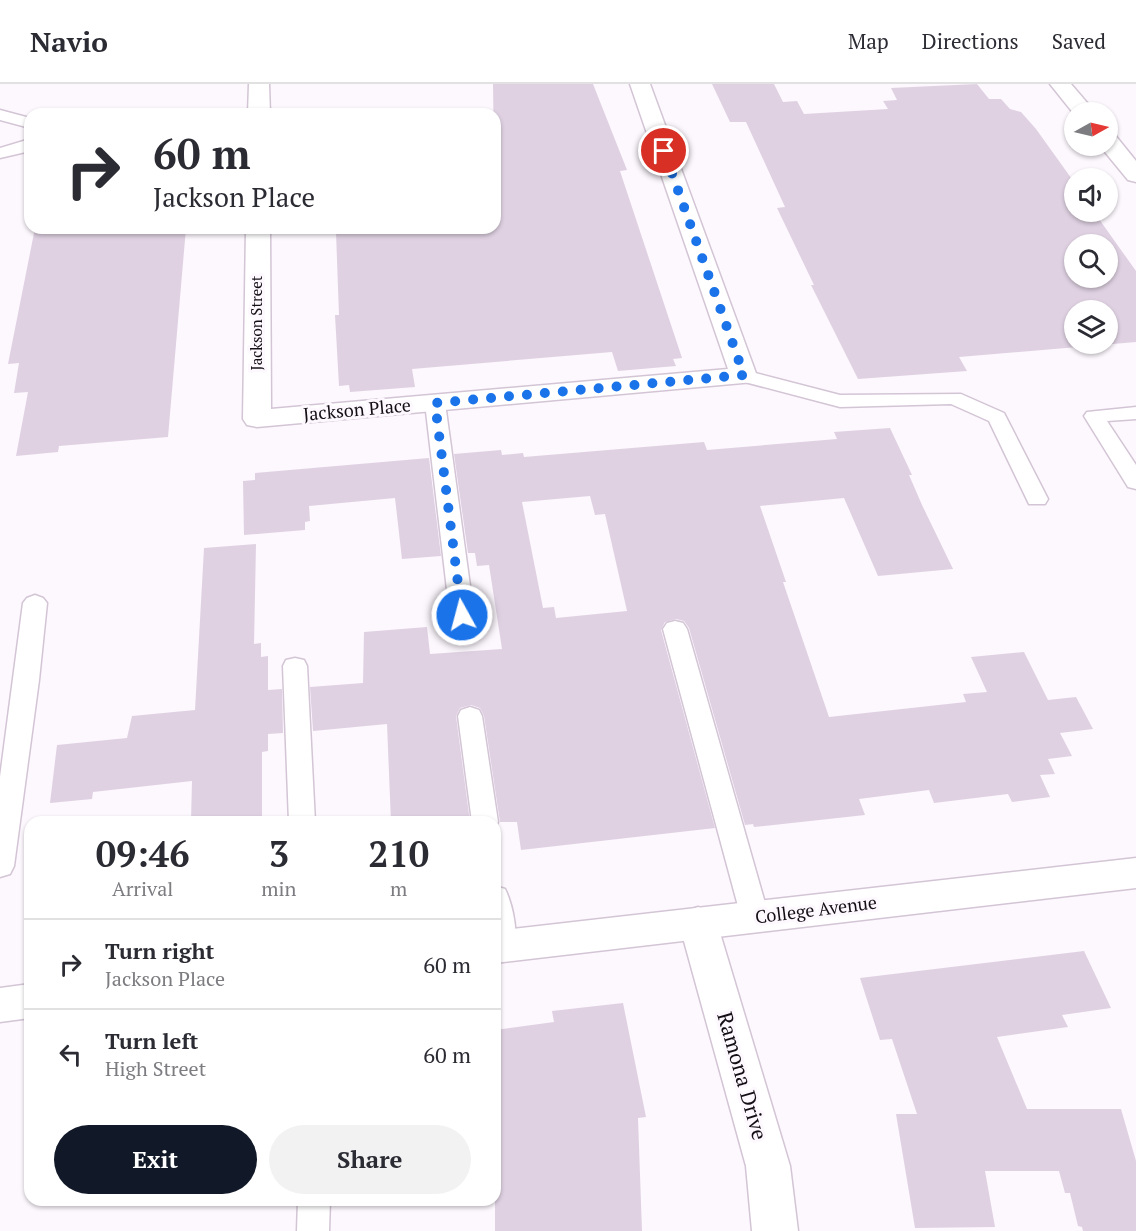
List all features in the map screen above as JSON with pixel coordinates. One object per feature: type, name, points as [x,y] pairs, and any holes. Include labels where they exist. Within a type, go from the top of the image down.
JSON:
[{"type":"street","points":[[259,84],[259,108]]},
{"type":"street","points":[[640,84],[744,375]]},
{"type":"street","points":[[1060,84],[1075,102]]},
{"type":"street","points":[[1118,153],[1136,175]]},
{"type":"street","name":"Jackson Street","points":[[257,419],[258,234]]},
{"type":"street","name":"Jackson Place","points":[[257,419],[744,375]]},
{"type":"street","name":"College Avenue","points":[[501,946],[1136,873]]},
{"type":"street","name":"Ramona Drive","points":[[698,923],[768,1166],[775,1231]]},
{"type":"street","points":[[0,1005],[24,1002]]},
{"type":"lane","points":[[0,115],[24,121]]},
{"type":"lane","points":[[0,153],[24,147]]},
{"type":"lane","points":[[744,375],[840,401],[954,398],[997,417],[1037,499]]},
{"type":"lane","points":[[435,403],[462,615]]},
{"type":"lane","points":[[1136,413],[1094,416],[1136,482]]},
{"type":"lane","points":[[0,866],[27,680],[34,603]]},
{"type":"lane","points":[[675,629],[755,917]]},
{"type":"lane","points":[[296,666],[302,816]]},
{"type":"lane","points":[[470,716],[484,816]]},
{"type":"lane","points":[[313,1231],[314,1206]]},
{"type":"building","points":[[493,84],[593,84],[627,170],[620,171],[682,358],[673,359],[676,366],[618,371],[612,352],[412,369],[415,387],[350,392],[349,385],[339,386],[335,315],[339,315],[336,234],[501,234],[501,108],[493,108]]},
{"type":"building","points":[[712,84],[774,84],[783,102],[797,101],[804,114],[888,109],[883,101],[897,100],[891,88],[977,84],[989,99],[1001,99],[1010,109],[1021,112],[1064,168],[1064,222],[1101,222],[1110,234],[1064,234],[1064,288],[1118,288],[1118,246],[1136,271],[1136,342],[1118,344],[1118,300],[1064,300],[1064,348],[959,357],[967,371],[858,379],[811,285],[814,285],[777,208],[785,207],[746,122],[730,122]]},
{"type":"building","points":[[34,234],[185,234],[168,437],[59,446],[58,452],[16,456],[28,392],[14,393],[19,363],[8,364]]},
{"type":"building","points":[[890,428],[912,475],[909,475],[922,505],[953,569],[878,576],[844,498],[760,506],[829,717],[966,702],[963,694],[987,692],[971,657],[1024,652],[1048,700],[1076,697],[1093,729],[1060,733],[1072,756],[1048,759],[1055,774],[1040,775],[1050,797],[1012,802],[1008,794],[934,803],[929,790],[859,799],[865,815],[754,827],[753,824],[745,825],[689,628],[684,621],[676,619],[665,622],[661,630],[715,828],[521,850],[517,822],[501,822],[501,816],[499,816],[484,716],[480,708],[471,705],[460,708],[456,716],[469,816],[391,816],[387,724],[313,731],[310,687],[363,683],[364,632],[427,627],[430,654],[502,649],[489,565],[477,566],[475,553],[468,553],[454,454],[501,450],[502,455],[523,453],[524,457],[704,442],[707,450],[837,439],[834,432]],"holes":[[[590,496],[595,515],[605,514],[627,611],[556,618],[554,607],[543,608],[522,502]]]},
{"type":"building","points":[[429,458],[441,556],[402,559],[395,498],[309,506],[310,521],[305,522],[305,530],[244,535],[243,481],[255,480],[255,473]]},
{"type":"building","points":[[256,544],[254,644],[261,643],[261,657],[268,656],[268,690],[282,689],[283,733],[268,734],[268,751],[262,752],[262,816],[191,816],[192,781],[93,792],[92,799],[50,803],[57,745],[127,738],[132,716],[195,710],[204,548]]},
{"type":"building","points":[[1084,951],[1111,1008],[1062,1015],[1068,1027],[997,1037],[1027,1109],[1121,1109],[1136,1161],[1136,1231],[1083,1231],[1082,1227],[1078,1226],[1070,1193],[1065,1193],[1059,1171],[985,1171],[995,1227],[915,1228],[896,1114],[917,1114],[892,1039],[880,1040],[860,978]]},
{"type":"building","points":[[623,1003],[646,1117],[638,1118],[642,1231],[495,1231],[495,1206],[501,1206],[501,1029],[554,1022],[552,1011]]},
{"type":"route","points":[[462,615],[435,403],[744,375],[664,151]]}]
